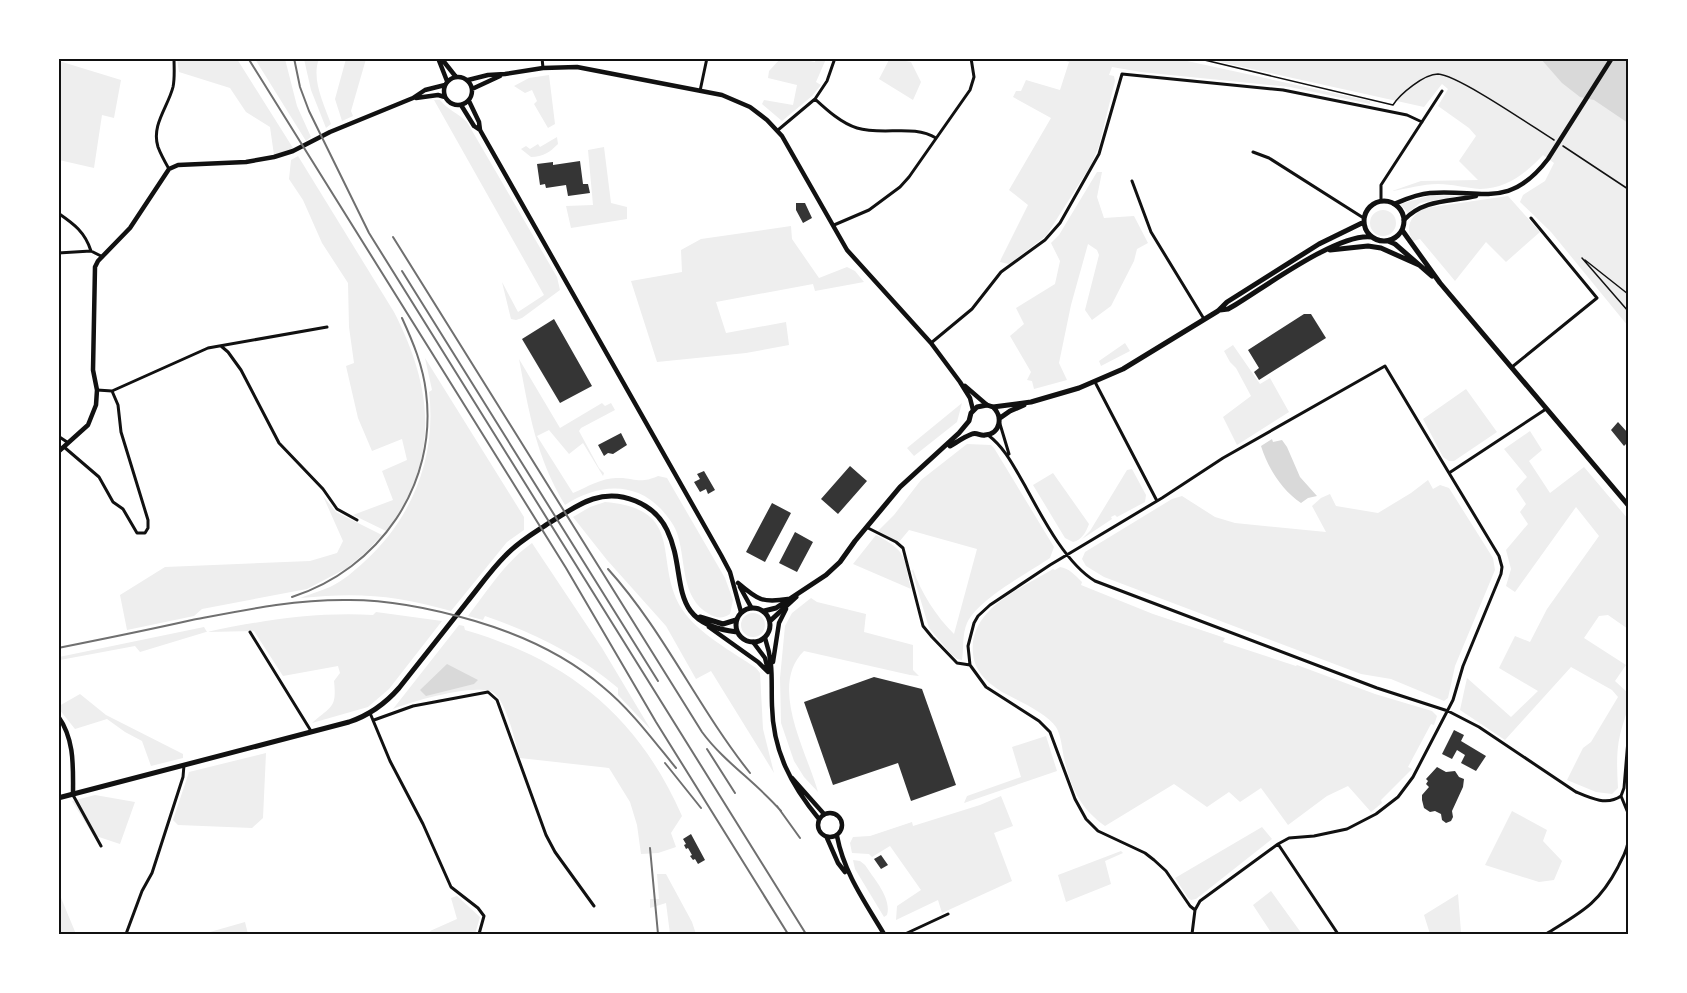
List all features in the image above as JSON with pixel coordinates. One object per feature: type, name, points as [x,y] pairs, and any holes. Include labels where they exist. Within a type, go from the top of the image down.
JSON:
[{"type":"main road","points":[[944,450],[976,433],[988,435],[995,431],[1000,421],[1010,411],[1095,382],[1123,369],[1218,311],[1227,302],[1319,243],[1357,227],[1370,207],[1381,201],[1394,204],[1402,213],[1404,220],[1402,230],[1396,237],[1387,241]]},
{"type":"main road","points":[[1364,219],[1365,227],[1372,237],[1395,244],[1440,283]]},
{"type":"main road","points":[[1402,230],[1440,283],[1629,505]]},
{"type":"main road","points":[[1218,311],[1228,309],[1325,250],[1355,237],[1372,237]]},
{"type":"main road","points":[[1325,250],[1368,246],[1382,248],[1419,265]]},
{"type":"main road","points":[[770,621],[789,601],[840,562],[900,487],[944,450],[969,421],[973,410],[982,405],[1031,402]]},
{"type":"main road","points":[[990,406],[1000,421]]},
{"type":"main road","points":[[969,421],[976,433]]},
{"type":"main road","points":[[58,798],[349,722],[370,713],[387,701],[399,688],[505,556],[532,534],[595,498],[616,496],[630,499],[651,510],[667,529],[674,551],[681,591],[687,605],[707,625],[737,632],[744,640],[753,642],[765,638],[770,627],[770,621],[764,611]]},
{"type":"main road","points":[[737,632],[736,620],[741,612],[751,607],[764,611],[789,601]]},
{"type":"main road","points":[[696,616],[723,624],[736,620]]},
{"type":"street","points":[[169,169],[157,146],[157,130],[160,117],[173,88],[174,58]]},
{"type":"street","points":[[440,58],[456,77],[468,80],[543,68],[583,68],[722,95],[742,102],[762,115],[778,130],[832,225],[855,260],[904,311],[930,343],[960,382],[970,398],[973,410]]},
{"type":"street","points":[[440,58],[446,83],[445,97]]},
{"type":"street","points":[[542,58],[543,68]]},
{"type":"street","points":[[700,91],[707,58]]},
{"type":"street","points":[[778,130],[815,99],[827,81],[835,58]]},
{"type":"street","points":[[832,225],[869,210],[892,194],[909,177],[970,90],[974,77],[971,58]]},
{"type":"street","points":[[1404,220],[1415,209],[1426,205],[1505,192],[1525,182],[1538,172],[1612,58]]},
{"type":"street","points":[[472,89],[506,74]]},
{"type":"street","points":[[930,343],[972,309],[1001,272],[1046,240],[1060,223],[1099,154],[1122,74],[1283,90],[1407,115],[1422,122]]},
{"type":"street","points":[[58,452],[88,425],[96,405],[97,390],[93,370],[95,267],[101,256],[130,228],[169,169],[178,165],[246,162],[293,151],[330,132],[413,98],[425,90],[456,77]]},
{"type":"street","points":[[468,80],[472,89],[469,100],[479,122],[480,130],[751,607]]},
{"type":"street","points":[[1381,201],[1381,185],[1442,91]]},
{"type":"street","points":[[413,98],[438,94],[445,97],[449,103],[461,105],[469,100]]},
{"type":"street","points":[[815,99],[834,115],[856,128],[881,132],[914,131],[926,133],[937,139]]},
{"type":"street","points":[[461,105],[474,126],[480,130]]},
{"type":"street","points":[[1253,152],[1269,158],[1364,219]]},
{"type":"street","points":[[1132,181],[1151,232],[1204,319]]},
{"type":"street","points":[[1394,204],[1429,193],[1482,195]]},
{"type":"street","points":[[58,213],[81,230],[88,240],[91,251]]},
{"type":"street","points":[[1512,367],[1597,297],[1531,218]]},
{"type":"street","points":[[58,253],[91,251],[101,256]]},
{"type":"street","points":[[97,390],[112,391],[198,351],[231,343],[327,327]]},
{"type":"street","points":[[221,346],[241,370],[279,443],[323,489],[337,509],[357,520]]},
{"type":"street","points":[[1192,934],[1195,910],[1200,901],[1278,843],[1289,838],[1314,836],[1347,829],[1365,821],[1398,797],[1413,777],[1448,711],[1462,666],[1497,583],[1502,567],[1499,556],[1385,366],[1223,458],[1157,501],[1050,565],[990,605],[978,616],[971,631],[968,646],[970,665],[986,687],[1038,721],[1050,732],[1075,799],[1086,819],[1098,831],[1145,853],[1154,860],[1166,871],[1195,910]]},
{"type":"street","points":[[960,382],[990,406]]},
{"type":"street","points":[[1095,382],[1157,501]]},
{"type":"street","points":[[58,436],[99,477],[113,502],[123,509],[137,533],[145,533],[148,520],[121,432],[118,405],[112,391]]},
{"type":"street","points":[[1449,473],[1546,408]]},
{"type":"street","points":[[1000,421],[1010,459]]},
{"type":"street","points":[[988,435],[998,443],[1010,459],[1067,556],[1086,576],[1110,588],[1377,688],[1448,711],[1479,727],[1576,792],[1592,798],[1610,801],[1621,796],[1624,789],[1629,740]]},
{"type":"street","points":[[866,527],[903,548],[923,626],[957,663],[970,665]]},
{"type":"street","points":[[730,572],[741,612]]},
{"type":"street","points":[[738,584],[759,600],[789,601]]},
{"type":"street","points":[[771,688],[772,664],[780,618],[789,601]]},
{"type":"street","points":[[707,625],[758,662],[768,672]]},
{"type":"street","points":[[249,632],[312,732]]},
{"type":"street","points":[[765,638],[772,664]]},
{"type":"street","points":[[753,642],[765,658],[771,688],[776,740],[781,759],[793,785],[819,819]]},
{"type":"street","points":[[374,720],[413,706],[488,692],[493,695],[546,835],[555,852],[594,906]]},
{"type":"street","points":[[370,713],[390,761],[423,824],[451,887],[478,908],[484,916],[478,934]]},
{"type":"street","points":[[58,716],[66,726],[73,752],[73,795],[101,846]]},
{"type":"street","points":[[126,934],[142,891],[159,855],[183,777],[184,765]]},
{"type":"street","points":[[789,774],[824,814]]},
{"type":"street","points":[[1621,796],[1629,813]]},
{"type":"street","points":[[837,836],[827,838],[821,835],[818,829],[819,819],[824,814],[832,813],[839,817],[842,826],[837,836],[841,856],[850,878]]},
{"type":"street","points":[[827,838],[838,863],[850,878],[884,934]]},
{"type":"street","points":[[1546,934],[1592,905],[1604,891],[1629,840]]},
{"type":"street","points":[[1278,843],[1338,934]]},
{"type":"street","points":[[905,934],[948,914]]},
{"type":"path","points":[[1196,58],[1393,105],[1409,88],[1425,78],[1434,74],[1447,76],[1524,120],[1629,189]]},
{"type":"path","points":[[1629,294],[1582,258],[1629,311]]},
{"type":"shaded area","points":[[890,58],[911,62],[921,82],[913,100],[879,79]]},
{"type":"shaded area","points":[[177,59],[237,59],[293,148],[274,155],[270,127],[246,112],[230,88],[179,72]]},
{"type":"shaded area","points":[[255,59],[285,59],[297,106],[311,137],[306,141]]},
{"type":"shaded area","points":[[304,59],[319,59],[317,83],[331,124],[326,128],[311,90]]},
{"type":"shaded area","points":[[346,59],[366,59],[351,111],[353,116],[342,121],[335,99]]},
{"type":"shaded area","points":[[780,59],[815,62],[816,59],[826,59],[816,82],[821,85],[812,96],[782,121],[762,104],[764,100],[793,105],[797,85],[768,78],[769,71]]},
{"type":"shaded area","points":[[1060,59],[1178,59],[1370,101],[1370,104],[1290,87],[1112,67],[1109,75],[1114,76],[1115,81],[1099,146],[1091,165],[1046,236],[1009,264],[1000,262],[1028,205],[1009,190],[1051,118],[1013,97],[1016,91],[1021,91],[1026,80],[1060,90],[1069,62]]},
{"type":"shaded area","points":[[1207,59],[1628,59],[1628,326],[1551,232],[1520,202],[1523,195],[1545,181],[1554,163],[1543,155],[1523,174],[1499,186],[1480,189],[1432,184],[1392,191],[1421,181],[1478,180],[1459,161],[1476,136],[1469,128],[1438,106],[1448,89],[1442,84],[1424,107]]},
{"type":"shaded area","points":[[1541,59],[1628,59],[1628,123],[1594,100],[1580,97],[1562,83]]},
{"type":"shaded area","points":[[59,61],[121,80],[114,118],[102,115],[94,168],[59,160]]},
{"type":"shaded area","points":[[549,75],[555,124],[548,128],[534,104],[537,101],[532,90],[525,93],[514,86],[529,78]]},
{"type":"shaded area","points":[[434,100],[440,100],[467,122],[557,277],[560,290],[522,318],[511,319],[502,282],[518,312],[544,295]]},
{"type":"shaded area","points":[[557,137],[558,144],[543,155],[531,157],[521,149],[526,146],[530,149],[538,144],[540,147]]},
{"type":"shaded area","points":[[604,147],[611,203],[627,207],[627,219],[571,228],[566,206],[593,205],[588,150]]},
{"type":"shaded area","points":[[298,156],[394,312],[417,368],[423,396],[425,423],[423,450],[416,477],[404,504],[386,531],[353,515],[393,500],[382,471],[407,460],[402,439],[372,451],[358,418],[346,366],[354,363],[349,327],[348,283],[322,243],[303,200],[289,179],[291,160]]},
{"type":"shaded area","points":[[1097,172],[1102,172],[1097,197],[1104,218],[1134,216],[1148,243],[1137,249],[1134,261],[1111,306],[1092,320],[1085,310],[1099,255],[1097,250],[1088,244],[1071,305],[1059,363],[1067,380],[1034,389],[1032,381],[1027,380],[1031,372],[1010,336],[1024,324],[1016,308],[1055,284],[1060,261],[1051,243],[1059,235]]},
{"type":"shaded area","points":[[1432,195],[1459,196],[1420,203],[1408,213],[1400,204]]},
{"type":"shaded area","points":[[1508,196],[1540,232],[1506,262],[1486,242],[1455,281],[1420,239],[1413,241],[1410,236],[1410,222],[1425,208]]},
{"type":"shaded area","points":[[1383,210],[1392,214],[1396,223],[1392,232],[1383,236],[1374,232],[1370,223],[1374,214]]},
{"type":"shaded area","points":[[791,226],[792,239],[819,278],[847,267],[855,271],[864,282],[815,291],[813,284],[716,302],[726,333],[786,322],[789,345],[746,353],[657,362],[631,281],[682,272],[681,250],[701,239]]},
{"type":"shaded area","points":[[1125,343],[1130,351],[1101,366],[1099,361]]},
{"type":"shaded area","points":[[1233,345],[1260,384],[1270,378],[1289,412],[1237,445],[1223,417],[1251,396],[1224,351]]},
{"type":"shaded area","points":[[425,358],[524,517],[524,530],[507,542],[451,611],[412,601],[376,596],[340,595],[300,598],[335,585],[356,569],[381,545],[408,506],[425,463],[429,440],[429,392],[432,390]]},
{"type":"shaded area","points":[[519,359],[560,428],[602,403],[605,406],[611,403],[615,410],[579,431],[604,473],[603,476],[583,443],[569,454],[549,430],[537,436],[573,493],[611,478],[641,480],[658,476],[667,478],[725,578],[733,600],[730,614],[722,617],[712,615],[693,599],[686,579],[675,528],[661,509],[650,500],[639,493],[614,489],[589,493],[565,505],[540,452],[530,416]]},
{"type":"shaded area","points":[[1466,389],[1497,432],[1454,461],[1449,461],[1443,457],[1423,419]]},
{"type":"shaded area","points":[[962,403],[957,422],[914,456],[907,448]]},
{"type":"shaded area","points":[[1530,431],[1542,450],[1529,461],[1550,493],[1584,467],[1628,519],[1628,629],[1608,615],[1599,616],[1584,638],[1626,665],[1615,681],[1628,693],[1628,700],[1618,748],[1618,788],[1612,794],[1596,792],[1567,780],[1583,748],[1591,742],[1618,697],[1612,690],[1571,667],[1505,740],[1460,710],[1467,678],[1511,717],[1538,691],[1499,668],[1515,636],[1530,642],[1547,609],[1599,536],[1576,507],[1515,592],[1506,586],[1511,569],[1506,550],[1528,524],[1520,512],[1526,504],[1516,489],[1527,477],[1504,449]]},
{"type":"shaded area","points":[[1272,439],[1273,442],[1282,440],[1300,477],[1317,496],[1301,503],[1281,485],[1271,470],[1261,446]]},
{"type":"shaded area","points":[[967,444],[991,445],[994,448],[1054,547],[1050,558],[992,596],[973,614],[965,628],[962,660],[950,653],[929,628],[912,571],[913,569],[930,604],[954,634],[977,549],[909,530],[899,542],[878,531],[894,515],[921,480]]},
{"type":"shaded area","points":[[1132,469],[1146,495],[1145,502],[1117,517],[1115,515],[1111,517],[1112,519],[1082,539],[1090,531],[1127,470]]},
{"type":"shaded area","points":[[1053,473],[1089,524],[1081,538],[1073,542],[1065,538],[1033,485]]},
{"type":"shaded area","points":[[1428,480],[1433,489],[1440,485],[1449,488],[1493,558],[1495,570],[1455,666],[1448,698],[1444,701],[1391,679],[1361,674],[1104,577],[1086,566],[1082,559],[1085,552],[1172,499],[1182,496],[1215,517],[1235,523],[1326,532],[1312,506],[1321,498],[1330,494],[1336,506],[1378,513]]},
{"type":"shaded area","points":[[323,496],[336,512],[382,535],[347,568],[307,589],[202,609],[194,616],[127,630],[120,595],[165,567],[310,561],[337,553],[343,541]]},
{"type":"shaded area","points":[[605,502],[631,507],[648,515],[658,527],[663,540],[673,591],[682,609],[706,634],[760,673],[763,729],[774,773],[711,671],[696,679],[666,626],[607,560],[573,517],[590,507]]},
{"type":"shaded area","points":[[876,535],[899,551],[905,562],[911,589],[853,564]]},
{"type":"shaded area","points":[[532,543],[602,648],[651,730],[618,695],[618,688],[571,655],[538,637],[485,616],[483,620],[468,616],[505,568]]},
{"type":"shaded area","points":[[1060,567],[1075,575],[1082,582],[1081,585],[1153,614],[1225,638],[1223,642],[1432,711],[1437,716],[1434,725],[1431,724],[1408,767],[1412,769],[1371,812],[1348,786],[1327,796],[1288,825],[1261,788],[1240,802],[1229,792],[1207,807],[1174,784],[1105,826],[1089,812],[1073,788],[1056,727],[1039,712],[1002,692],[987,680],[979,671],[974,660],[974,638],[979,624],[988,612],[1013,592]]},
{"type":"shaded area","points":[[811,598],[817,602],[866,614],[864,632],[913,645],[913,670],[919,676],[804,651],[794,665],[789,682],[790,700],[793,720],[818,792],[804,777],[794,761],[781,723],[780,678],[785,626],[792,613]]},
{"type":"shaded area","points":[[376,612],[442,621],[389,689],[368,707],[312,723],[328,710],[333,702],[334,681],[340,673],[338,666],[283,676],[254,631],[207,632],[290,618],[373,615]]},
{"type":"shaded area","points":[[753,613],[761,617],[765,625],[761,633],[753,637],[745,633],[741,625],[745,617]]},
{"type":"shaded area","points":[[459,625],[464,626],[465,630],[536,658],[567,676],[596,697],[621,721],[644,749],[682,816],[671,833],[676,847],[658,853],[641,854],[637,825],[630,802],[609,768],[520,758],[507,714],[495,694],[476,690],[461,691],[393,709]]},
{"type":"shaded area","points":[[204,627],[207,632],[140,652],[135,646],[60,660],[59,674],[59,657]]},
{"type":"shaded area","points":[[447,664],[478,680],[474,684],[426,696],[420,690]]},
{"type":"shaded area","points":[[80,694],[106,715],[183,754],[183,758],[151,766],[142,741],[107,719],[75,729],[59,706]]},
{"type":"shaded area","points":[[1046,736],[1057,771],[964,803],[967,796],[1021,777],[1012,747]]},
{"type":"shaded area","points":[[266,753],[263,818],[252,828],[178,825],[173,820],[189,772]]},
{"type":"shaded area","points":[[95,795],[135,802],[120,844],[93,835],[72,801]]},
{"type":"shaded area","points":[[1001,796],[1013,826],[994,833],[1012,881],[942,913],[938,900],[896,920],[897,906],[921,890],[890,846],[872,857],[869,854],[852,853],[850,843],[853,837],[870,836],[912,822],[913,826]]},
{"type":"shaded area","points":[[1512,811],[1547,830],[1543,841],[1562,861],[1554,880],[1539,882],[1485,865]]},
{"type":"shaded area","points":[[1262,827],[1272,839],[1196,899],[1188,898],[1175,878]]},
{"type":"shaded area","points":[[1121,851],[1123,853],[1105,861],[1111,884],[1066,902],[1058,875]]},
{"type":"shaded area","points":[[853,860],[865,865],[885,895],[888,909],[884,917],[855,869]]},
{"type":"shaded area","points":[[657,874],[666,874],[696,934],[670,934],[666,903],[650,908],[650,899],[659,899]]},
{"type":"shaded area","points":[[1271,891],[1302,934],[1272,934],[1253,905]]},
{"type":"shaded area","points":[[59,893],[76,934],[59,934]]},
{"type":"shaded area","points":[[1458,894],[1460,934],[1430,934],[1424,915]]},
{"type":"shaded area","points":[[457,896],[480,917],[475,934],[431,934],[430,931],[457,919],[451,898]]},
{"type":"shaded area","points":[[245,922],[248,934],[203,934]]},
{"type":"building","points":[[580,161],[583,184],[588,184],[590,193],[568,196],[566,185],[546,188],[545,184],[540,185],[537,164],[553,162],[553,165]]},
{"type":"building","points":[[796,203],[805,203],[812,218],[803,223],[796,210]]},
{"type":"building","points":[[1304,314],[1311,314],[1326,338],[1259,380],[1254,372],[1259,368],[1248,350]]},
{"type":"building","points":[[554,319],[592,386],[560,403],[522,339]]},
{"type":"building","points":[[1618,422],[1628,433],[1628,442],[1624,446],[1611,430]]},
{"type":"building","points":[[621,433],[627,445],[613,454],[608,453],[604,456],[598,445]]},
{"type":"building","points":[[850,466],[867,481],[838,514],[821,499]]},
{"type":"building","points":[[704,471],[715,490],[708,494],[706,489],[700,492],[694,482],[700,479],[697,474]]},
{"type":"building","points":[[772,503],[791,513],[765,562],[746,552]]},
{"type":"building","points":[[795,532],[813,542],[797,572],[779,563]]},
{"type":"building","points":[[874,677],[922,689],[956,785],[911,801],[898,763],[833,785],[804,702]]},
{"type":"building","points":[[1454,730],[1464,735],[1461,741],[1486,756],[1476,771],[1461,763],[1465,755],[1457,750],[1452,759],[1442,754]]},
{"type":"building","points":[[1437,767],[1446,772],[1455,771],[1459,777],[1464,779],[1463,787],[1452,811],[1453,817],[1446,823],[1442,820],[1441,814],[1424,808],[1422,800],[1422,795],[1429,787],[1426,779]]},
{"type":"building","points":[[691,834],[705,860],[698,864],[684,845],[686,844],[683,839]]},
{"type":"building","points":[[881,855],[888,865],[881,869],[874,859]]},
{"type":"railway","points":[[248,58],[566,568],[656,722],[788,934]]},
{"type":"railway","points":[[294,58],[300,87],[309,111],[369,233],[806,934]]},
{"type":"railway","points":[[393,237],[702,732],[720,753],[781,811]]},
{"type":"railway","points":[[402,271],[658,681]]},
{"type":"railway","points":[[292,597],[323,584],[351,566],[376,544],[396,519],[412,490],[422,459],[427,426],[426,392],[417,354],[402,318]]},
{"type":"railway","points":[[608,569],[646,618],[731,748],[750,773]]},
{"type":"railway","points":[[58,648],[212,616],[290,603],[350,600],[429,609],[510,633],[543,647],[574,665],[623,705],[676,768]]},
{"type":"railway","points":[[707,749],[735,793]]},
{"type":"railway","points":[[665,763],[701,808]]},
{"type":"railway","points":[[777,806],[800,838]]},
{"type":"railway","points":[[650,848],[658,934]]}]
